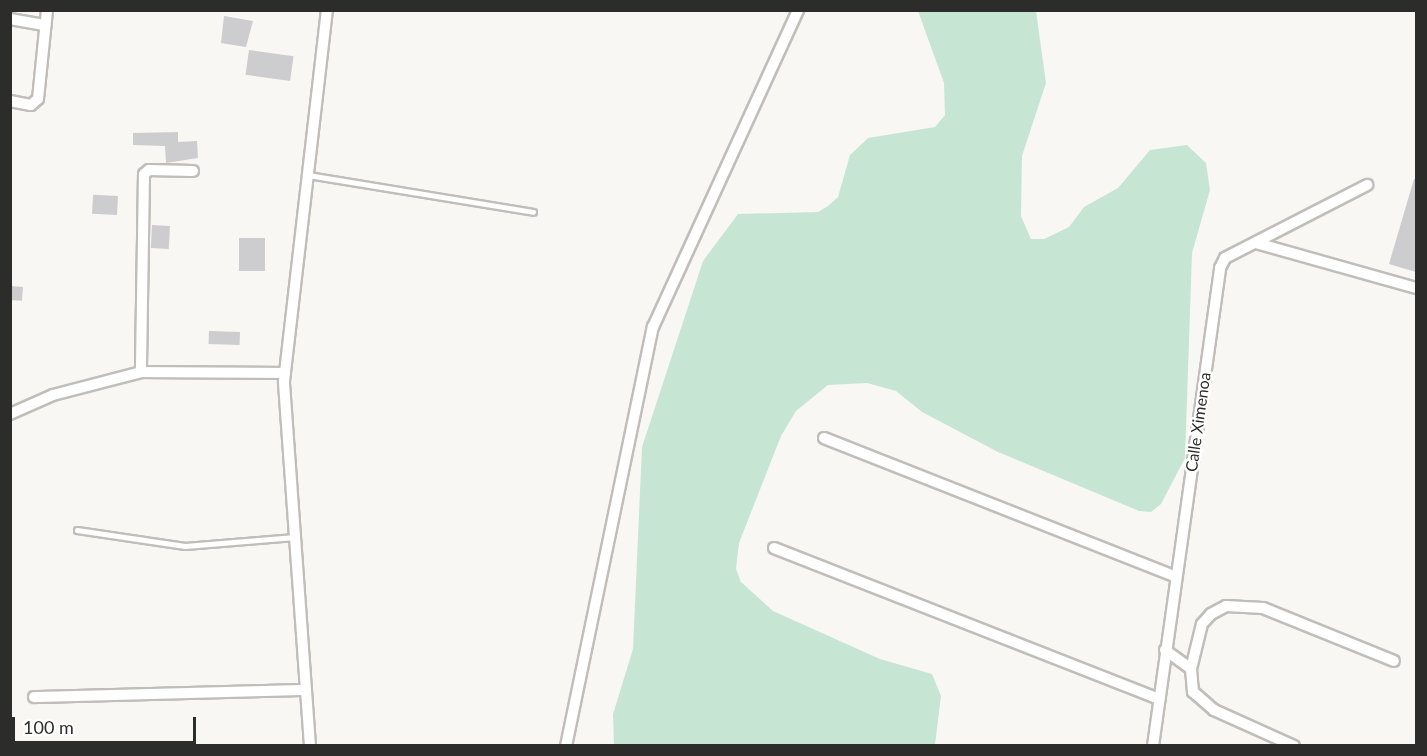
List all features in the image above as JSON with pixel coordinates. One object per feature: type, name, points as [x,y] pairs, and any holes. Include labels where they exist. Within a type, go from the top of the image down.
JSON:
[{"type":"street","points":[[10,101],[31,105],[38,99],[47,10]]},
{"type":"street","points":[[310,746],[285,373],[327,10]]},
{"type":"street","points":[[566,746],[653,327],[798,10]]},
{"type":"street","points":[[10,19],[45,25]]},
{"type":"street","points":[[141,372],[144,174],[149,170],[193,171]]},
{"type":"street","name":"Calle Ximenoa","points":[[1152,746],[1220,268],[1225,258],[1367,185]]},
{"type":"street","points":[[1256,243],[1416,288]]},
{"type":"street","points":[[10,414],[63,392],[141,372],[285,373]]},
{"type":"street","points":[[824,438],[1176,577]]},
{"type":"street","points":[[774,548],[1160,699]]},
{"type":"street","points":[[1294,746],[1209,706],[1193,692],[1191,669],[1202,624],[1226,606],[1263,608],[1394,661]]},
{"type":"street","points":[[1165,650],[1191,669]]},
{"type":"street","points":[[34,698],[306,690]]},
{"type":"lane","points":[[309,174],[533,212]]},
{"type":"lane","points":[[77,530],[185,546],[295,537]]},
{"type":"green space","points":[[918,11],[1036,11],[1046,83],[1022,156],[1021,216],[1031,239],[1044,239],[1069,227],[1084,207],[1118,188],[1150,150],[1187,145],[1206,163],[1210,190],[1192,253],[1185,458],[1161,504],[1151,512],[1139,511],[998,452],[922,412],[896,391],[867,383],[828,385],[796,411],[781,436],[739,543],[736,569],[741,582],[773,611],[880,659],[932,674],[941,696],[935,745],[614,745],[613,714],[633,649],[642,447],[703,261],[738,214],[818,212],[828,206],[838,197],[850,155],[868,138],[935,127],[945,115],[944,83]]},
{"type":"building","points":[[224,16],[253,21],[246,47],[221,43]]},
{"type":"building","points":[[249,50],[294,56],[290,81],[246,75]]},
{"type":"building","points":[[178,132],[178,142],[197,141],[198,158],[166,163],[165,146],[133,145],[133,133]]},
{"type":"building","points":[[1414,179],[1416,179],[1416,272],[1389,264]]},
{"type":"building","points":[[93,195],[118,196],[117,215],[92,214]]},
{"type":"building","points":[[152,225],[170,226],[169,249],[151,248]]},
{"type":"building","points":[[239,238],[265,238],[265,271],[239,271]]},
{"type":"building","points":[[10,286],[23,287],[22,301],[10,300]]},
{"type":"building","points":[[209,331],[240,332],[240,345],[209,344]]}]
